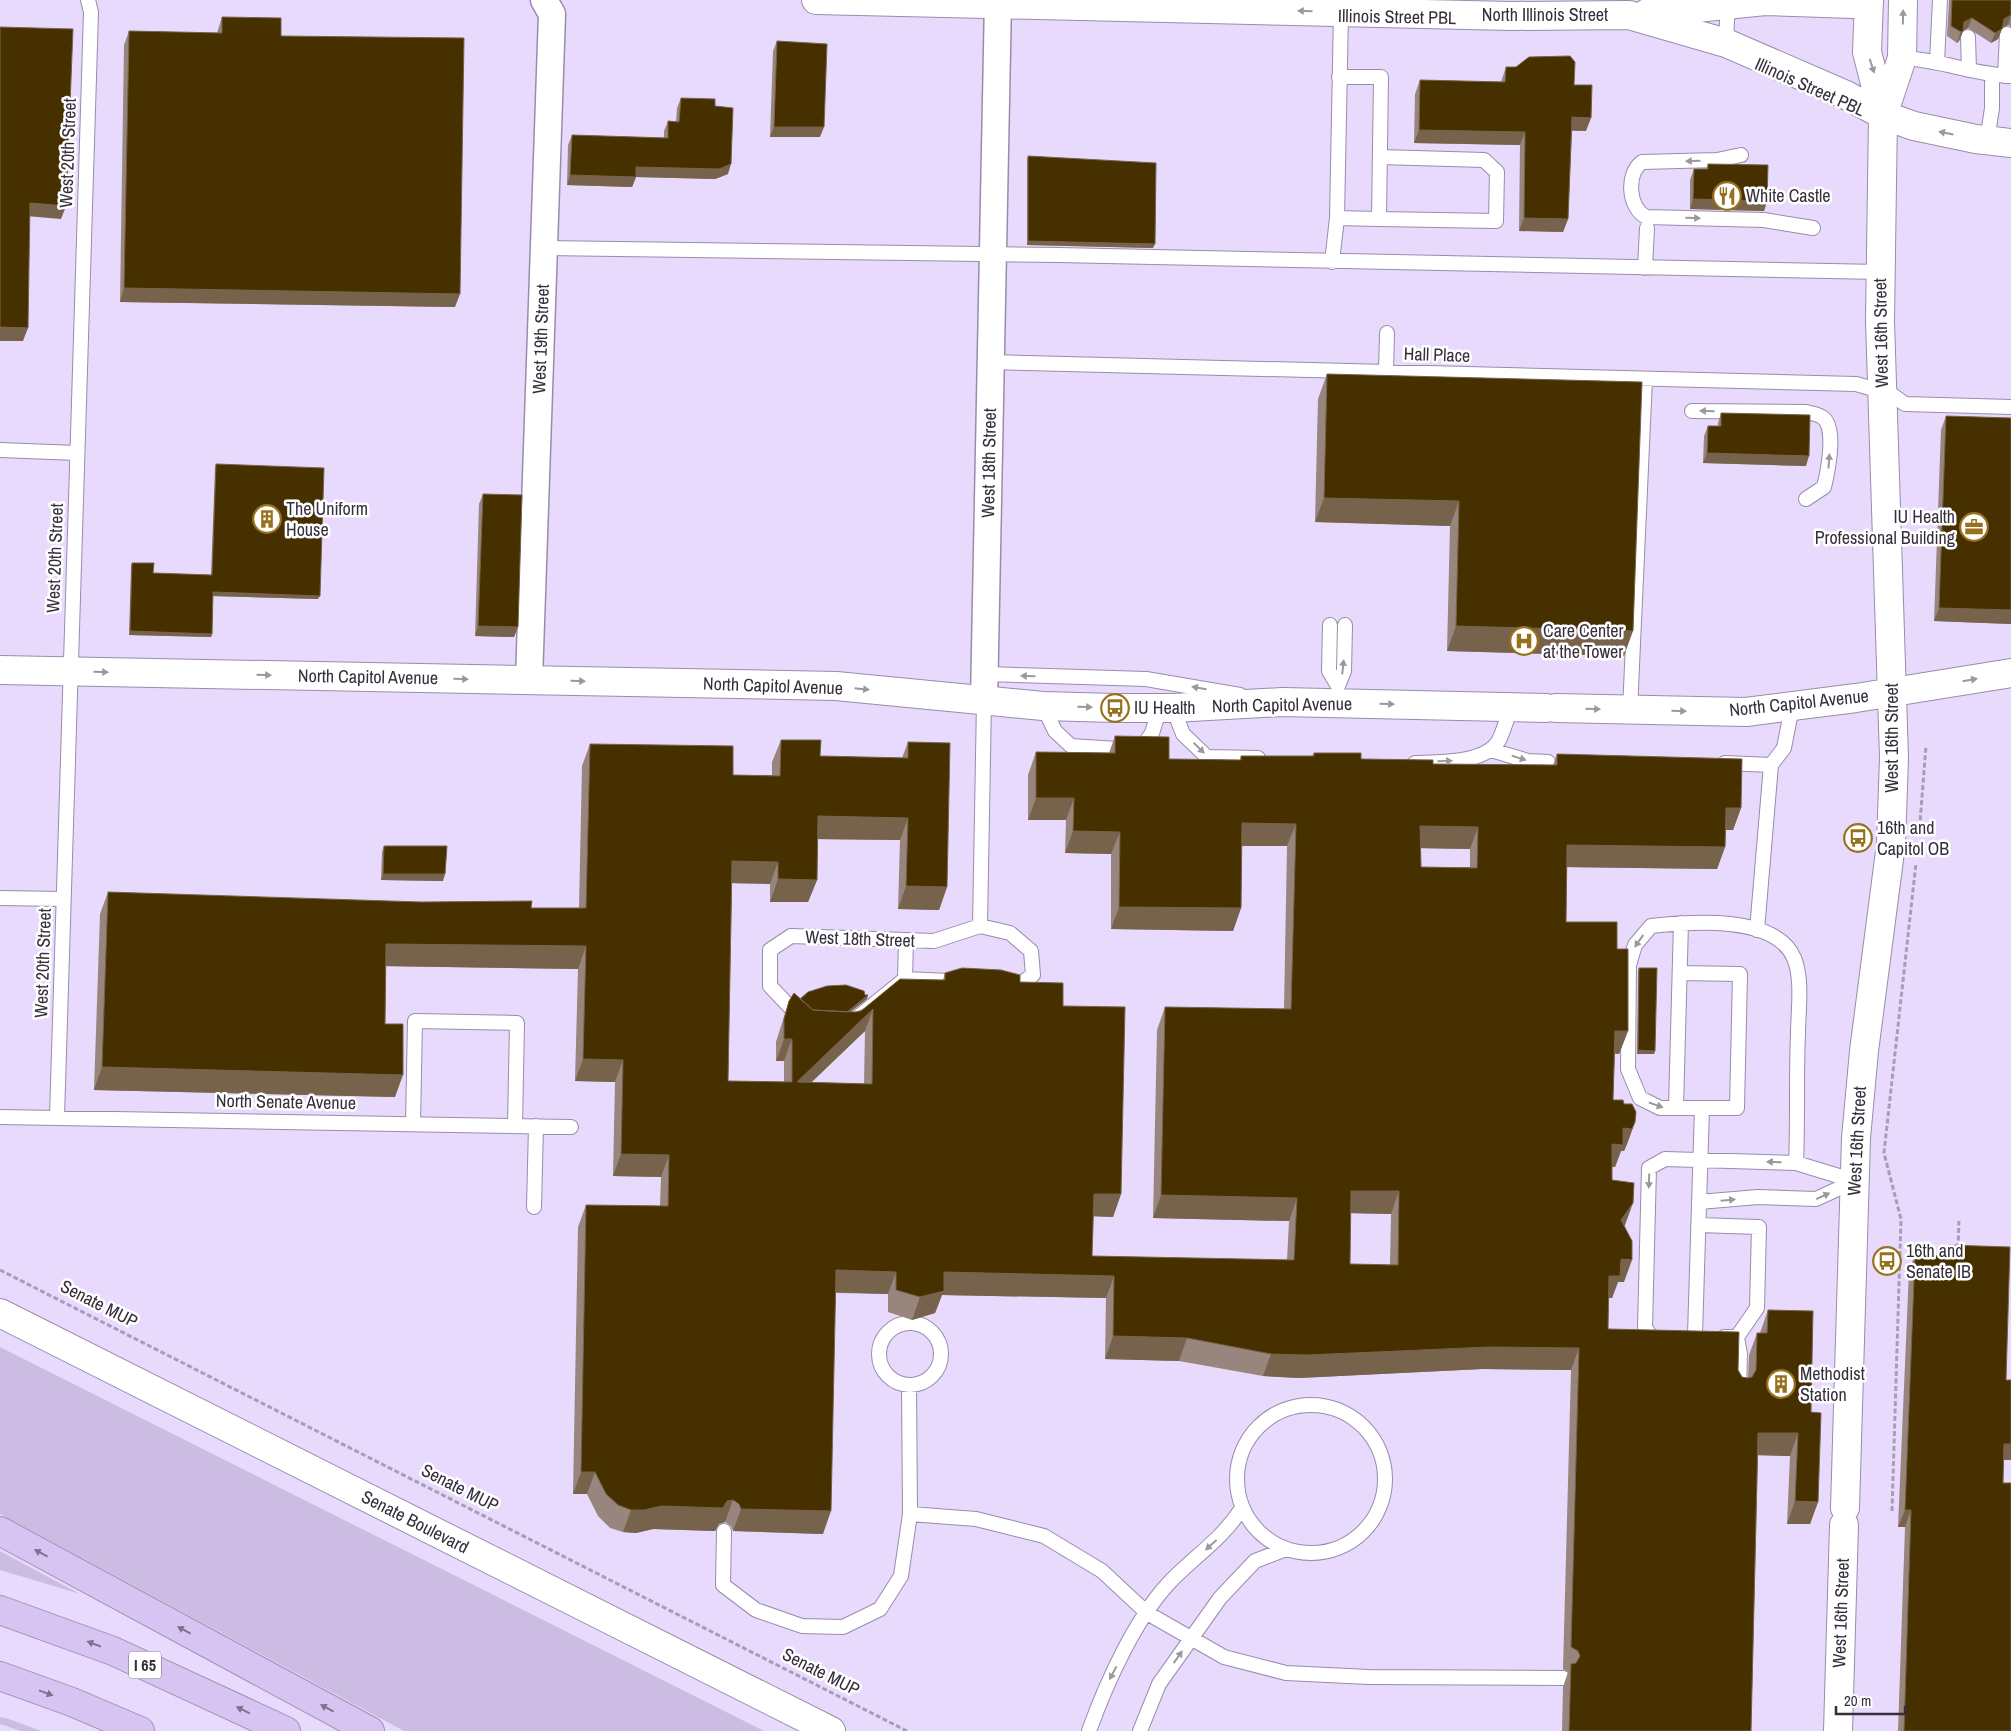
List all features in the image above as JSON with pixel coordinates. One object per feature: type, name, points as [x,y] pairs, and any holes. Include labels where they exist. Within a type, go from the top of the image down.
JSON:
[{"type":"highway","points":[[0,1531],[370,1731]]},
{"type":"highway","name":"I 65","points":[[0,1610],[113,1651],[286,1731]]},
{"type":"highway","points":[[0,1676],[72,1702],[140,1731]]},
{"type":"main road","name":"North Illinois Street","points":[[816,0],[998,2],[1511,16],[1629,15],[1726,43],[1846,95],[1883,115],[1928,130],[1999,142]]},
{"type":"main road","points":[[1629,15],[1728,3],[1765,1],[1853,4],[1861,0]]},
{"type":"main road","name":"West 16th Street","points":[[1838,1731],[1855,1181],[1862,1066],[1891,844],[1893,693],[1882,392],[1880,272],[1883,115],[1867,52],[1869,0]]},
{"type":"main road","name":"West 16th Street","points":[[1883,115],[1902,58],[1903,0]]},
{"type":"main road","name":"North Capitol Avenue","points":[[0,670],[836,686],[1044,706],[1166,708],[1282,702],[1338,694],[1511,707],[1746,712],[1893,693],[2011,673]]},
{"type":"main road","name":"Senate Boulevard","points":[[0,1313],[831,1731]]},
{"type":"street","name":"West 19th Street","points":[[529,680],[552,14],[544,0]]},
{"type":"street","name":"West 18th Street","points":[[984,701],[998,2]]},
{"type":"lane","name":"West 20th Street","points":[[57,1117],[91,12],[88,0]]},
{"type":"lane","points":[[1937,62],[1940,0]]},
{"type":"lane","points":[[1726,43],[1728,3]]},
{"type":"lane","points":[[1332,262],[1337,218],[1341,12]]},
{"type":"lane","points":[[1999,142],[1992,108],[2003,75],[2006,34]]},
{"type":"lane","points":[[1968,36],[1969,70]]},
{"type":"lane","points":[[1902,58],[1924,58],[1969,70],[2003,75]]},
{"type":"lane","points":[[1339,77],[1381,77],[1379,218]]},
{"type":"lane","points":[[1741,156],[1717,160],[1642,162],[1636,167],[1634,173],[1632,198],[1634,206],[1640,214],[1646,217],[1764,220],[1813,228]]},
{"type":"lane","points":[[1337,218],[1496,221],[1497,172],[1484,160],[1380,158]]},
{"type":"lane","points":[[1646,268],[1647,228]]},
{"type":"lane","points":[[544,248],[992,254],[1880,272]]},
{"type":"lane","points":[[1386,372],[1387,333]]},
{"type":"lane","name":"Hall Place","points":[[991,362],[1856,384],[1891,394],[1904,404],[2011,407]]},
{"type":"lane","points":[[1630,710],[1637,441],[1645,379]]},
{"type":"lane","points":[[1692,411],[1806,412],[1823,417],[1830,428],[1829,466],[1824,487],[1806,499]]},
{"type":"lane","points":[[0,450],[77,453]]},
{"type":"lane","points":[[1330,625],[1329,671],[1338,694]]},
{"type":"lane","points":[[1338,694],[1344,671],[1345,625]]},
{"type":"lane","points":[[984,674],[1146,679],[1282,702]]},
{"type":"lane","name":"West 18th Street","points":[[980,926],[984,701]]},
{"type":"lane","points":[[1044,706],[1055,731],[1071,746],[1117,749],[1144,743],[1166,708],[1183,734],[1207,757],[1272,759]]},
{"type":"lane","points":[[1400,763],[1457,761],[1478,756],[1491,750],[1499,741],[1511,707]]},
{"type":"lane","points":[[1757,930],[1771,765],[1784,748],[1792,707]]},
{"type":"lane","points":[[1491,750],[1528,761],[1548,762]]},
{"type":"lane","points":[[1712,763],[1771,765]]},
{"type":"lane","points":[[0,898],[64,899]]},
{"type":"lane","points":[[1680,973],[1740,974],[1737,1108],[1660,1108],[1640,1098],[1628,1069],[1630,965],[1635,945],[1650,926],[1681,923],[1746,925],[1776,937],[1794,958],[1800,992],[1796,1163]]},
{"type":"lane","points":[[1676,1107],[1681,923]]},
{"type":"lane","name":"West 18th Street","points":[[980,926],[1010,932],[1031,951],[1032,975],[1020,984],[905,980],[847,1026],[806,1024],[770,986],[770,950],[791,936],[934,941],[980,926]]},
{"type":"lane","points":[[905,980],[906,940]]},
{"type":"lane","points":[[413,1123],[416,1021],[425,1021],[517,1023],[514,1125]]},
{"type":"lane","points":[[1695,1335],[1702,1108]]},
{"type":"lane","name":"North Senate Avenue","points":[[0,1117],[571,1126]]},
{"type":"lane","points":[[534,1207],[536,1126]]},
{"type":"lane","points":[[1737,1337],[1695,1335],[1674,1341],[1654,1342],[1645,1327],[1649,1168],[1665,1159],[1796,1163],[1855,1181]]},
{"type":"lane","points":[[1699,1202],[1758,1197],[1816,1199],[1855,1181]]},
{"type":"lane","points":[[1698,1225],[1759,1227],[1757,1308],[1737,1337],[1740,1354],[1739,1392]]},
{"type":"lane","points":[[906,1324],[916,1324],[934,1334],[941,1353],[940,1362],[928,1379],[919,1384],[910,1385],[899,1383],[884,1370],[880,1361],[880,1351],[882,1341],[892,1330],[906,1324]]},
{"type":"lane","points":[[724,1531],[723,1585],[756,1610],[802,1626],[843,1627],[880,1609],[900,1576],[910,1514],[910,1385]]},
{"type":"lane","points":[[1307,1404],[1330,1407],[1352,1417],[1369,1434],[1381,1454],[1385,1478],[1382,1501],[1371,1523],[1354,1540],[1333,1550],[1309,1554],[1286,1549],[1268,1540],[1258,1531],[1242,1508],[1236,1485],[1238,1462],[1248,1440],[1263,1422],[1284,1410],[1307,1404]]},
{"type":"lane","points":[[1089,1731],[1105,1687],[1136,1630],[1167,1584],[1229,1529],[1242,1508]]},
{"type":"lane","points":[[910,1514],[976,1519],[1044,1536],[1102,1570],[1148,1613],[1224,1657],[1286,1673],[1369,1677],[1563,1678]]},
{"type":"lane","points":[[1140,1731],[1159,1684],[1220,1598],[1255,1561],[1286,1549]]},
{"type":"path","points":[[1918,840],[1926,746]]},
{"type":"path","points":[[1892,1511],[1901,1220],[1884,1153],[1916,860]]},
{"type":"path","points":[[1957,1255],[1959,1221]]},
{"type":"path","name":"Senate MUP","points":[[0,1270],[907,1731]]},
{"type":"shaded area","points":[[0,1347],[764,1731],[404,1731],[0,1514]]},
{"type":"shaded area","points":[[0,1551],[80,1594],[0,1570]]},
{"type":"shaded area","points":[[0,1717],[41,1731],[21,1731],[0,1724]]},
{"type":"building","points":[[1952,0],[2011,0],[2011,15],[2004,19],[2002,29],[1995,33],[1972,18],[1964,22],[1963,31],[1961,32],[1951,26]]},
{"type":"building","points":[[222,17],[281,18],[281,36],[464,38],[460,294],[124,288],[129,31],[222,33]]},
{"type":"building","points":[[0,27],[73,29],[66,206],[30,203],[28,328],[0,327]]},
{"type":"building","points":[[777,41],[827,44],[824,127],[774,127]]},
{"type":"building","points":[[1570,56],[1575,62],[1574,85],[1592,85],[1591,118],[1572,117],[1568,219],[1524,218],[1525,132],[1419,130],[1420,80],[1505,82],[1506,67],[1516,67],[1529,57]]},
{"type":"building","points":[[681,98],[715,99],[715,106],[733,108],[731,164],[719,169],[636,167],[636,177],[570,175],[572,135],[668,138],[668,121],[679,122]]},
{"type":"building","points":[[1028,156],[1156,163],[1155,244],[1028,241]]},
{"type":"building","name":"White Castle","points":[[1708,164],[1768,165],[1767,201],[1693,199],[1694,169],[1708,169]]},
{"type":"building","points":[[1327,374],[1642,382],[1633,631],[1456,626],[1459,501],[1324,498]]},
{"type":"building","points":[[1721,413],[1810,415],[1809,456],[1707,453],[1708,426],[1721,426]]},
{"type":"building","name":"IU Health Professional Building","points":[[1946,416],[2011,418],[2011,610],[1939,608]]},
{"type":"building","name":"The Uniform House","points":[[216,464],[324,468],[320,596],[213,592],[212,634],[130,631],[132,563],[154,563],[153,573],[212,575]]},
{"type":"building","points":[[483,494],[522,495],[518,627],[478,626]]},
{"type":"building","points":[[1115,736],[1169,737],[1169,759],[1241,760],[1241,756],[1314,756],[1314,753],[1361,753],[1361,759],[1433,760],[1433,764],[1557,765],[1557,754],[1742,759],[1741,808],[1726,808],[1725,847],[1567,845],[1566,922],[1617,922],[1617,949],[1628,949],[1628,1031],[1615,1031],[1613,1100],[1623,1100],[1624,1104],[1632,1104],[1636,1112],[1632,1129],[1623,1128],[1623,1145],[1612,1144],[1612,1180],[1634,1183],[1633,1203],[1621,1220],[1632,1241],[1632,1260],[1621,1259],[1620,1276],[1609,1276],[1608,1329],[1739,1332],[1738,1370],[1742,1377],[1747,1378],[1752,1377],[1756,1370],[1757,1333],[1767,1333],[1768,1310],[1813,1311],[1811,1412],[1821,1413],[1818,1502],[1795,1501],[1798,1433],[1758,1433],[1751,1731],[1569,1731],[1571,1664],[1576,1663],[1580,1656],[1578,1651],[1571,1647],[1579,1348],[1490,1347],[1307,1355],[1271,1354],[1187,1338],[1113,1336],[1114,1276],[944,1272],[944,1291],[920,1297],[896,1290],[896,1272],[836,1270],[831,1511],[741,1509],[739,1504],[733,1500],[727,1501],[723,1508],[661,1506],[644,1510],[631,1510],[618,1505],[606,1494],[595,1472],[581,1472],[586,1205],[668,1206],[669,1155],[621,1154],[623,1060],[583,1059],[586,946],[386,944],[385,1024],[403,1024],[403,1075],[102,1067],[108,892],[421,902],[532,901],[531,908],[586,908],[590,744],[733,746],[733,775],[780,776],[781,740],[821,740],[820,756],[908,758],[908,742],[950,743],[947,887],[906,886],[908,818],[818,816],[817,880],[778,879],[778,862],[732,861],[728,1081],[792,1082],[792,1039],[784,1039],[784,1019],[789,1001],[794,993],[813,1010],[855,1012],[861,1011],[900,979],[945,980],[945,973],[962,968],[1001,970],[1020,975],[1020,982],[1063,983],[1063,1006],[1125,1007],[1121,1194],[1094,1194],[1092,1256],[1294,1260],[1297,1198],[1161,1195],[1165,1007],[1291,1009],[1296,824],[1242,823],[1241,908],[1119,907],[1120,832],[1073,831],[1074,798],[1036,798],[1036,752],[1115,753]],"holes":[[[1420,826],[1478,827],[1477,868],[1421,867]],[[873,1009],[872,1084],[797,1082]],[[1351,1191],[1399,1191],[1398,1265],[1350,1264]]]},
{"type":"building","points":[[384,846],[447,846],[445,874],[383,874]]},
{"type":"building","points":[[1639,968],[1657,968],[1655,1051],[1638,1050]]},
{"type":"building","points":[[846,985],[864,991],[865,995],[868,995],[847,1012],[813,1010],[800,999],[808,992],[827,986]]},
{"type":"building","points":[[1948,1245],[2010,1247],[2006,1380],[2011,1380],[2011,1444],[2004,1444],[2003,1483],[2011,1483],[2011,1731],[1904,1731],[1911,1510],[1905,1510],[1915,1254],[1948,1256]]},
{"type":"place","name":"White Castle","points":[[1727,196]]},
{"type":"place","name":"The Uniform House","points":[[267,519]]},
{"type":"place","name":"IU Health Professional Building","points":[[1974,527]]},
{"type":"place","name":"Care Center at the Tower","points":[[1524,641]]},
{"type":"place","name":"IU Health","points":[[1115,708]]},
{"type":"place","name":"16th and Capitol OB","points":[[1858,838]]},
{"type":"place","name":"16th and Senate IB","points":[[1887,1261]]},
{"type":"place","name":"Methodist Station","points":[[1781,1384]]}]
